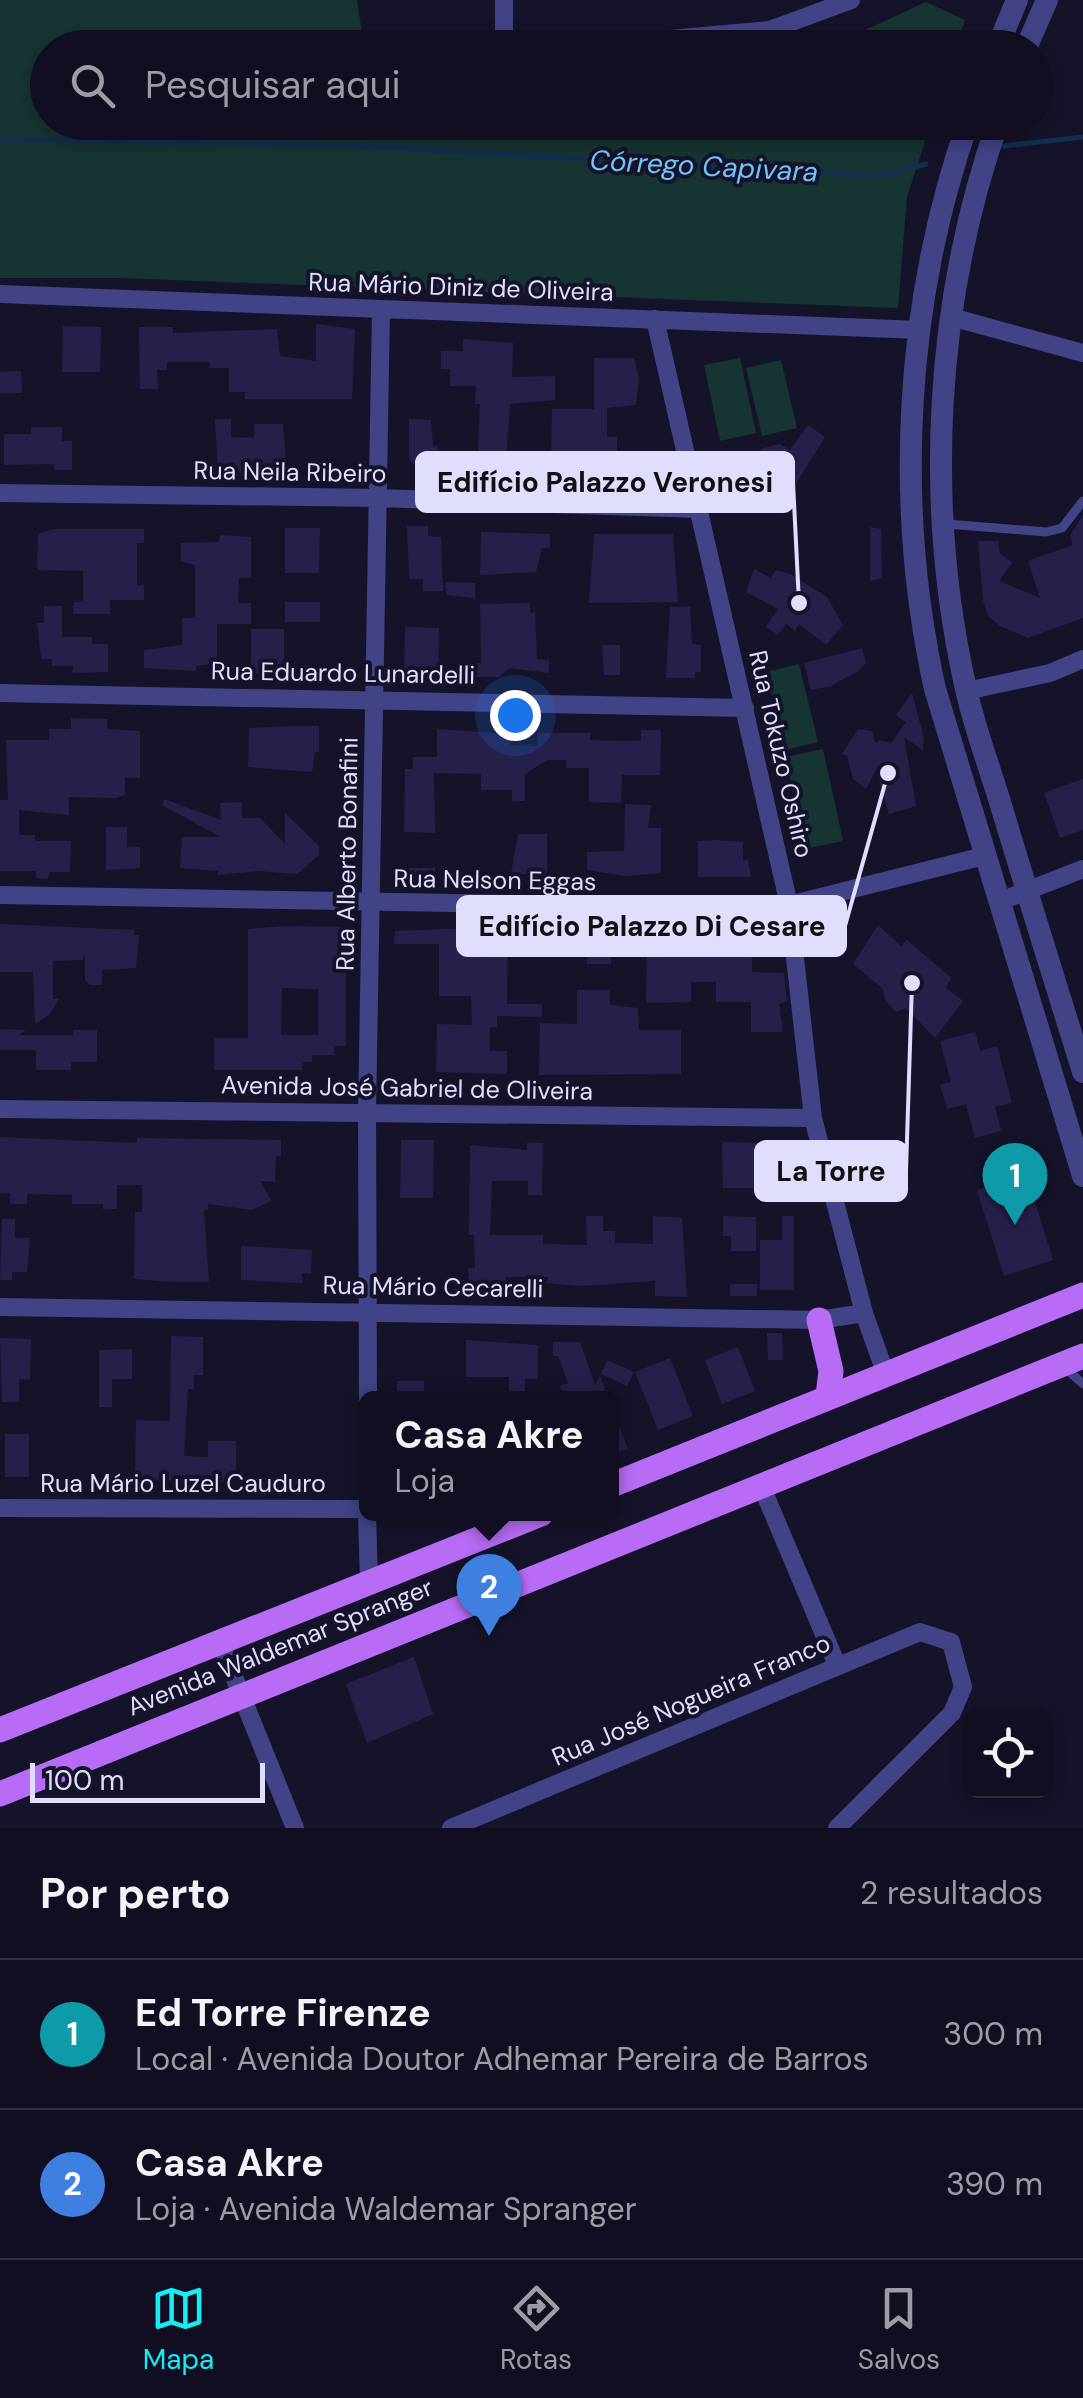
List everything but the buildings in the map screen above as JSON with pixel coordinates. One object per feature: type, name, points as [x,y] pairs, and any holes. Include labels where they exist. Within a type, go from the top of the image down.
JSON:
[{"type":"main road","points":[[619,1481],[1083,1295]]},
{"type":"main road","points":[[820,1320],[831,1371],[828,1396]]},
{"type":"main road","name":"Avenida Waldemar Spranger","points":[[0,1794],[1072,1360]]},
{"type":"main road","name":"Avenida Waldemar Spranger","points":[[0,1730],[522,1521]]},
{"type":"street","points":[[504,0],[504,30]]},
{"type":"street","points":[[770,30],[852,0]]},
{"type":"street","points":[[1005,30],[1018,0],[1044,5],[1034,30]]},
{"type":"street","points":[[963,140],[940,219],[920,330],[911,464],[922,614],[934,689],[1083,1176]]},
{"type":"street","points":[[992,140],[963,232],[951,316],[942,448],[944,524],[966,691],[1083,1072]]},
{"type":"street","name":"Rua Mário Diniz de Oliveira","points":[[0,294],[920,330]]},
{"type":"street","name":"Rua Alberto Bonafini","points":[[368,1391],[366,1113],[374,904],[381,309]]},
{"type":"street","points":[[951,316],[1083,353]]},
{"type":"street","name":"Rua Tokuzo Oshiro","points":[[654,320],[789,905],[813,1118],[864,1313],[886,1375]]},
{"type":"street","name":"Rua Neila Ribeiro","points":[[0,493],[379,498],[699,509]]},
{"type":"street","points":[[966,691],[1050,673],[1083,659]]},
{"type":"street","name":"Rua Eduardo Lunardelli","points":[[0,693],[745,708]]},
{"type":"street","name":"Rua Nelson Eggas","points":[[0,895],[374,904],[789,905],[984,856]]},
{"type":"street","points":[[998,902],[1083,869]]},
{"type":"street","name":"Avenida José Gabriel de Oliveira","points":[[0,1109],[813,1118]]},
{"type":"street","name":"Rua Mário Cecarelli","points":[[0,1307],[820,1320],[864,1313]]},
{"type":"street","points":[[760,1485],[837,1665]]},
{"type":"street","name":"Rua Mário Luzel Cauduro","points":[[0,1508],[359,1511]]},
{"type":"street","points":[[367,1521],[369,1582]]},
{"type":"street","name":"Rua José Nogueira Franco","points":[[451,1828],[920,1632],[951,1642],[963,1687],[952,1713],[837,1828]]},
{"type":"street","points":[[220,1642],[295,1828]]},
{"type":"lane","points":[[944,524],[1046,532],[1062,528],[1083,501]]},
{"type":"lane","points":[[1072,1360],[1083,1384]]},
{"type":"green space","points":[[0,0],[357,0],[361,30],[30,30],[30,140],[925,140],[907,197],[898,308],[122,278],[0,278]]},
{"type":"green space","points":[[926,2],[965,20],[962,30],[865,30]]},
{"type":"green space","points":[[740,358],[756,433],[720,441],[704,365]]},
{"type":"green space","points":[[781,360],[797,428],[762,436],[746,368]]},
{"type":"green space","points":[[799,664],[818,742],[785,750],[766,672]]},
{"type":"green space","points":[[823,749],[843,841],[805,849],[785,757]]},
{"type":"waterway","name":"Córrego Capivara","points":[[1004,146],[1083,137]]},
{"type":"waterway","name":"Córrego Capivara","points":[[0,139],[30,140]]},
{"type":"waterway","name":"Córrego Capivara","points":[[51,140],[360,146],[878,176],[926,164]]},
{"type":"place","name":"Edifício Palazzo Veronesi","points":[[799,603]]},
{"type":"place","name":"Edifício Palazzo Di Cesare","points":[[888,773]]},
{"type":"place","name":"La Torre","points":[[912,983]]},
{"type":"place","name":"Ed Torre Firenze","points":[[1015,1225]]},
{"type":"place","name":"Casa Akre","points":[[489,1636]]}]
